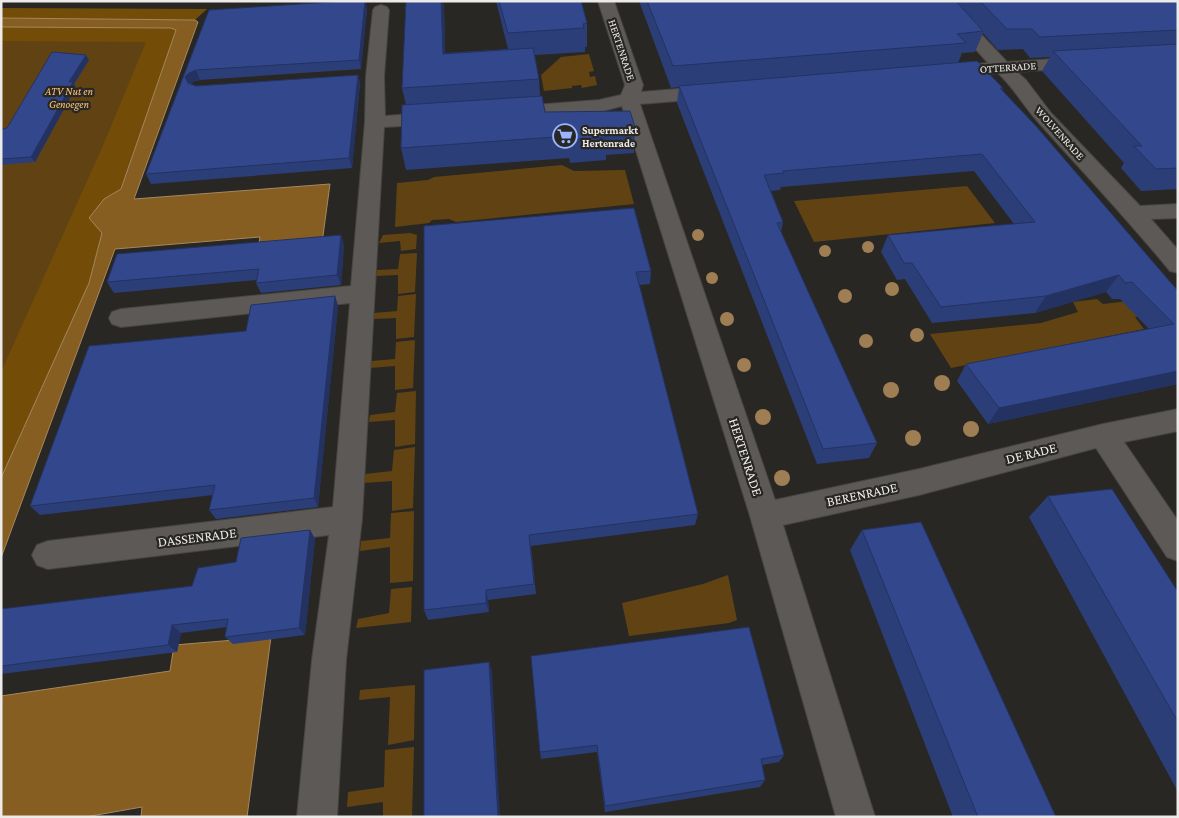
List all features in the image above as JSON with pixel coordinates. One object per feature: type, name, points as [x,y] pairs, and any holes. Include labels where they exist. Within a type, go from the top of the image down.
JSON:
[{"type":"street","name":"HERTENRADE","points":[[606,1],[634,85],[629,99],[765,516],[856,817]]},
{"type":"street","name":"WOLVENRADE","points":[[941,1],[1020,84],[1044,117],[1134,213],[1178,265]]},
{"type":"street","points":[[317,817],[329,660],[347,519],[375,122],[375,76],[381,10]]},
{"type":"street","name":"OTTERRADE","points":[[932,73],[1002,66],[1099,62]]},
{"type":"street","points":[[355,77],[375,76]]},
{"type":"street","points":[[629,99],[733,90]]},
{"type":"street","name":"HERTENRADE","points":[[492,114],[599,106],[629,99]]},
{"type":"street","points":[[375,122],[453,117]]},
{"type":"street","points":[[1134,213],[1178,211]]},
{"type":"street","points":[[121,318],[363,293]]},
{"type":"street","name":"DE RADE","points":[[958,472],[1103,435],[1178,420]]},
{"type":"street","points":[[1103,435],[1178,548]]},
{"type":"street","name":"BERENRADE","points":[[765,516],[958,472]]},
{"type":"street","name":"DASSENRADE","points":[[48,555],[347,519]]},
{"type":"green space","name":"ATV Nut en Genoegen","points":[[1,30],[170,32],[1,410]]},
{"type":"green space","points":[[589,54],[594,71],[589,72],[590,77],[595,76],[597,85],[582,88],[581,85],[572,86],[572,88],[544,91],[541,75],[561,57]]},
{"type":"green space","points":[[562,165],[574,171],[625,170],[634,204],[456,222],[449,219],[432,220],[429,223],[395,227],[397,183],[428,180],[434,177]]},
{"type":"green space","points":[[967,186],[995,223],[814,242],[794,201]]},
{"type":"green space","points":[[410,233],[417,235],[416,249],[401,251],[400,241],[379,243],[383,235]]},
{"type":"green space","points":[[417,253],[415,292],[398,294],[398,275],[376,276],[377,270],[398,269],[400,254]]},
{"type":"green space","points":[[416,294],[414,337],[396,339],[396,318],[373,319],[374,313],[397,311],[398,296]]},
{"type":"green space","points":[[1155,298],[1166,311],[1135,317],[1144,329],[951,368],[930,334],[1041,323],[1078,312],[1073,302],[1097,299],[1103,304]]},
{"type":"green space","points":[[415,340],[413,388],[395,390],[395,366],[370,368],[371,361],[395,359],[396,342]]},
{"type":"green space","points":[[416,391],[415,444],[395,447],[395,420],[369,422],[370,415],[395,412],[397,393]]},
{"type":"green space","points":[[415,447],[413,508],[392,511],[392,481],[364,483],[365,474],[392,471],[394,450]]},
{"type":"green space","points":[[414,511],[413,581],[390,583],[390,547],[360,551],[361,541],[390,538],[391,513]]},
{"type":"green space","points":[[728,575],[737,620],[729,623],[629,636],[622,603],[703,584]]},
{"type":"green space","points":[[412,587],[411,622],[356,628],[358,619],[389,613],[391,589]]},
{"type":"green space","points":[[415,685],[414,740],[388,745],[390,697],[359,700],[360,690]]},
{"type":"green space","points":[[414,747],[412,817],[383,817],[383,802],[347,807],[348,792],[384,787],[385,750]]},
{"type":"shaded area","points":[[1,8],[207,9],[195,20],[1,18]]},
{"type":"shaded area","points":[[1,18],[195,20],[198,22],[134,199],[330,184],[322,243],[258,249],[260,237],[115,249],[1,558],[1,478],[89,283],[102,233],[89,218],[104,199],[121,189],[176,30],[171,28],[1,27]]},
{"type":"shaded area","points":[[1,27],[171,28],[176,30],[121,189],[104,199],[102,233],[89,283],[1,478],[1,372],[102,148],[146,42],[1,41]]},
{"type":"shaded area","points":[[271,637],[247,817],[141,817],[142,807],[85,817],[1,817],[1,696],[170,671],[174,645]]},
{"type":"building","points":[[365,1],[359,60],[196,70],[185,77],[188,83],[196,86],[358,75],[349,158],[146,174],[209,10]]},
{"type":"building","points":[[406,1],[441,1],[443,54],[533,48],[539,79],[402,88]]},
{"type":"building","points":[[499,1],[581,1],[587,23],[583,24],[584,28],[508,33]]},
{"type":"building","points":[[647,1],[956,1],[983,31],[957,34],[966,43],[673,66]]},
{"type":"building","points":[[980,1],[1178,1],[1178,30],[1040,37],[1032,29],[1007,29]]},
{"type":"building","points":[[1178,44],[1178,168],[1156,169],[1134,146],[1142,146],[1053,51]]},
{"type":"building","points":[[52,52],[86,55],[69,82],[73,82],[31,157],[1,159],[1,131],[7,128]]},
{"type":"building","points":[[977,61],[1003,88],[1000,88],[1036,126],[1178,291],[1178,371],[999,408],[966,364],[1174,324],[1132,282],[1125,283],[1119,275],[1046,296],[941,307],[912,263],[904,263],[888,235],[1035,222],[982,154],[783,171],[784,173],[764,175],[783,222],[777,223],[877,443],[823,449],[679,86]]},
{"type":"building","points":[[542,96],[545,112],[630,111],[635,131],[605,133],[606,137],[569,140],[569,136],[401,148],[402,105]]},
{"type":"building","points":[[634,208],[651,271],[636,272],[698,514],[529,535],[534,584],[486,590],[486,603],[424,610],[424,226]]},
{"type":"building","points":[[341,235],[337,275],[256,283],[259,269],[107,282],[117,254]]},
{"type":"building","points":[[335,296],[314,498],[209,510],[215,485],[30,506],[89,346],[246,331],[251,305]]},
{"type":"building","points":[[1112,489],[1178,592],[1178,722],[1048,496]]},
{"type":"building","points":[[921,522],[1056,817],[978,817],[862,530]]},
{"type":"building","points":[[310,530],[299,628],[225,637],[228,619],[172,625],[168,645],[1,666],[1,609],[192,586],[198,568],[236,562],[241,538]]},
{"type":"building","points":[[749,627],[784,755],[761,759],[765,780],[605,806],[597,745],[540,752],[531,656]]},
{"type":"building","points":[[489,662],[498,817],[424,817],[424,670]]},
{"type":"place","name":"Supermarkt Hertenrade","points":[[565,136]]}]
